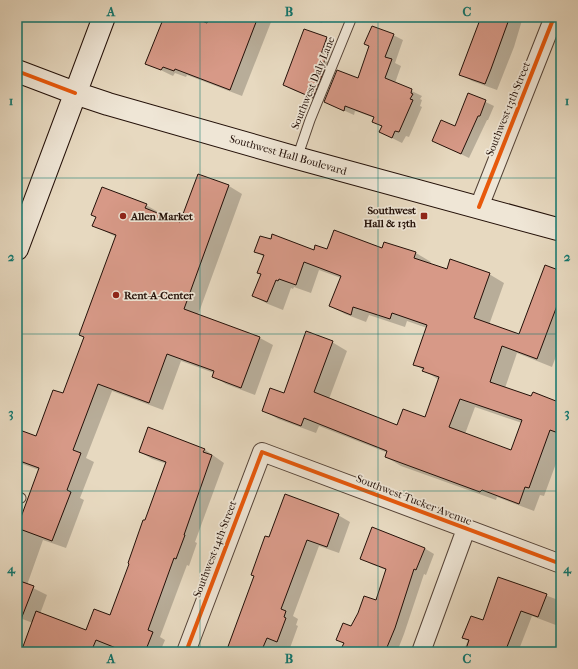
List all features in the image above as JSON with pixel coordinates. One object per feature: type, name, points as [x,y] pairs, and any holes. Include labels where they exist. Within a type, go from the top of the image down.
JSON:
[{"type":"main road","points":[[17,249],[104,17]]},
{"type":"main road","name":"Southwest Hall Boulevard","points":[[17,71],[75,93],[297,158],[561,230]]},
{"type":"street","name":"Southwest 13th Street","points":[[479,207],[554,17]]},
{"type":"street","name":"Southwest Tucker Avenue","points":[[262,452],[561,564]]},
{"type":"street","name":"Southwest 14th Street","points":[[186,652],[262,452]]},
{"type":"street","points":[[421,652],[466,529]]},
{"type":"lane","name":"Southwest Daly Lane","points":[[297,158],[310,120],[352,17]]},
{"type":"building","points":[[164,17],[192,17],[207,23],[210,17],[258,17],[230,90],[175,69],[174,71],[163,67],[161,70],[145,64]]},
{"type":"building","points":[[481,17],[495,17],[508,22],[485,84],[459,75]]},
{"type":"building","points":[[372,26],[394,34],[385,57],[392,59],[385,78],[412,89],[411,93],[413,94],[410,99],[413,100],[399,132],[395,131],[392,138],[379,132],[382,126],[372,122],[374,117],[345,106],[344,111],[324,102],[337,70],[358,78],[369,46],[364,44]]},
{"type":"building","points":[[304,29],[327,37],[320,57],[325,59],[323,65],[326,66],[313,98],[283,85]]},
{"type":"building","points":[[468,93],[486,100],[480,116],[478,116],[461,154],[432,141],[441,120],[455,126]]},
{"type":"building","points":[[198,174],[229,185],[184,309],[260,337],[241,388],[212,377],[214,371],[167,354],[149,403],[98,384],[73,450],[81,453],[67,490],[71,492],[52,541],[17,528],[39,468],[17,460],[17,429],[36,436],[53,390],[63,393],[84,337],[79,335],[116,235],[92,226],[96,217],[91,215],[102,187],[147,204],[145,208],[180,222]]},
{"type":"building","points":[[334,230],[382,248],[384,242],[416,252],[414,258],[447,269],[450,259],[490,273],[474,318],[519,334],[545,265],[561,271],[561,295],[537,359],[502,346],[490,382],[531,396],[533,392],[561,403],[561,434],[550,430],[529,488],[525,487],[519,504],[482,490],[480,492],[385,457],[387,451],[304,418],[301,426],[262,411],[270,388],[284,393],[306,331],[333,341],[314,392],[397,425],[403,409],[425,417],[439,377],[422,371],[424,368],[413,365],[427,325],[392,313],[390,319],[353,307],[351,315],[329,306],[341,276],[304,262],[296,285],[279,279],[278,281],[276,280],[267,302],[252,296],[261,274],[257,273],[264,255],[254,252],[260,236],[271,239],[272,234],[314,250],[315,245],[327,249]],"holes":[[[460,399],[522,420],[511,450],[449,427]]]},
{"type":"building","points":[[148,427],[205,449],[203,452],[212,455],[185,535],[176,559],[174,558],[148,630],[153,632],[145,652],[126,652],[96,640],[91,652],[21,652],[36,611],[86,630],[94,609],[110,615],[129,564],[128,563],[143,520],[145,520],[166,462],[139,452]]},
{"type":"building","points":[[285,494],[339,514],[327,547],[307,540],[281,609],[286,611],[284,617],[286,618],[277,642],[267,638],[261,652],[226,652],[254,576],[251,575],[265,536],[269,537]]},
{"type":"building","points":[[372,527],[425,548],[416,570],[414,569],[395,628],[385,652],[353,652],[342,647],[344,643],[336,640],[343,623],[351,626],[358,613],[364,596],[376,600],[386,569],[360,559]]},
{"type":"building","points":[[498,577],[547,594],[538,617],[521,611],[505,652],[465,652],[469,640],[462,638],[471,616],[483,620]]},
{"type":"building","points":[[17,580],[34,586],[18,627],[17,627]]},
{"type":"cycle path","points":[[479,207],[554,17]]},
{"type":"cycle path","points":[[17,71],[75,93]]},
{"type":"cycle path","points":[[186,652],[262,452],[561,564]]},
{"type":"place","name":"Allen Market","points":[[123,216]]},
{"type":"place","name":"Southwest Hall & 13th","points":[[424,216]]},
{"type":"place","name":"Rent-A-Center","points":[[116,295]]}]
